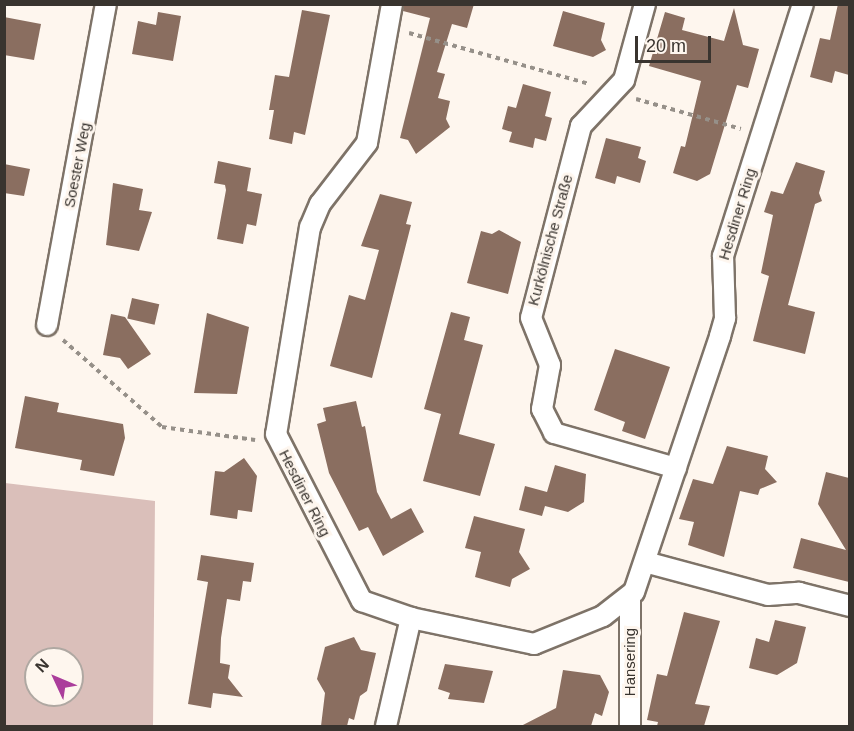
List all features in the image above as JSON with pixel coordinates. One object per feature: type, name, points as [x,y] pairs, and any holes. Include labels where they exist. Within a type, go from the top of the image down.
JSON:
[{"type":"street","name":"Soester Weg","points":[[47,325],[106,4]]},
{"type":"street","name":"Hesdiner Ring","points":[[392,4],[368,143],[320,204],[310,227],[277,420],[280,444],[356,594],[372,607],[411,618],[534,644],[603,616],[630,598],[645,562],[723,327],[723,256],[803,4]]},
{"type":"street","name":"Kurkölnische Straße","points":[[645,4],[624,80],[581,126],[531,308],[532,325],[550,364],[542,409],[554,433],[676,468]]},
{"type":"street","points":[[645,562],[768,595],[799,593],[849,606]]},
{"type":"street","name":"Hansering","points":[[630,598],[630,726]]},
{"type":"street","points":[[386,726],[411,618]]},
{"type":"path","points":[[388,26],[761,135]]},
{"type":"path","points":[[47,325],[162,427],[280,444]]},
{"type":"shaded area","points":[[5,483],[155,501],[153,726],[5,726]]},
{"type":"building","points":[[404,4],[474,4],[467,28],[452,24],[437,72],[445,74],[438,98],[450,101],[446,119],[450,127],[416,154],[408,140],[400,138],[430,18],[403,11]]},
{"type":"building","points":[[838,4],[849,4],[849,75],[835,71],[832,83],[810,77],[820,38],[830,40]]},
{"type":"building","points":[[734,8],[743,45],[759,49],[748,88],[737,85],[710,174],[697,181],[673,173],[681,146],[685,147],[701,81],[649,66],[665,12],[685,18],[682,30],[724,41]]},
{"type":"building","points":[[302,10],[330,15],[305,135],[294,132],[292,144],[269,139],[274,110],[269,110],[275,75],[289,77]]},
{"type":"building","points":[[563,11],[605,23],[601,40],[606,50],[593,57],[553,46]]},
{"type":"building","points":[[158,12],[181,16],[173,61],[132,54],[138,21],[156,25]]},
{"type":"building","points":[[4,17],[41,24],[34,60],[4,55]]},
{"type":"building","points":[[523,84],[551,92],[545,116],[552,118],[546,141],[535,138],[533,148],[509,142],[512,132],[502,129],[508,106],[516,108]]},
{"type":"building","points":[[606,138],[641,147],[638,158],[646,161],[640,183],[617,176],[615,184],[595,178]]},
{"type":"building","points":[[218,161],[251,168],[247,191],[262,194],[256,226],[247,224],[243,244],[217,239],[226,190],[225,185],[214,183]]},
{"type":"building","points":[[796,162],[825,171],[819,193],[822,201],[815,204],[788,305],[815,312],[805,354],[753,341],[769,276],[761,273],[773,215],[764,212],[771,191],[783,194]]},
{"type":"building","points":[[4,164],[30,169],[24,196],[4,193]]},
{"type":"building","points":[[113,183],[143,189],[139,210],[152,212],[139,251],[106,245]]},
{"type":"building","points":[[380,194],[412,202],[406,224],[411,225],[372,378],[330,366],[349,295],[365,300],[379,250],[361,246]]},
{"type":"building","points":[[499,230],[521,242],[508,294],[467,283],[481,231],[492,234]]},
{"type":"building","points":[[132,298],[159,304],[155,325],[127,318]]},
{"type":"building","points":[[451,312],[470,317],[464,340],[483,345],[459,434],[495,444],[480,496],[423,481],[441,414],[424,409]]},
{"type":"building","points":[[207,313],[249,327],[237,394],[194,393]]},
{"type":"building","points":[[111,314],[125,317],[151,354],[128,369],[120,358],[103,355]]},
{"type":"building","points":[[615,349],[670,367],[645,439],[622,431],[625,422],[594,410]]},
{"type":"building","points":[[25,396],[59,403],[57,412],[123,424],[125,438],[114,476],[80,470],[82,460],[15,448]]},
{"type":"building","points":[[356,401],[362,427],[365,426],[377,492],[391,519],[411,508],[424,532],[383,556],[368,527],[359,531],[329,473],[317,424],[326,421],[323,408]]},
{"type":"building","points":[[727,446],[768,456],[765,469],[777,482],[760,489],[758,495],[740,491],[724,557],[688,545],[694,522],[679,519],[693,479],[713,484]]},
{"type":"building","points":[[244,458],[257,476],[252,512],[238,510],[237,519],[210,515],[215,471],[224,472]]},
{"type":"building","points":[[555,465],[586,474],[584,502],[568,512],[545,506],[542,516],[519,510],[525,486],[547,492]]},
{"type":"building","points":[[826,472],[849,478],[849,582],[793,568],[801,538],[846,550],[818,504]]},
{"type":"building","points":[[474,516],[525,529],[519,552],[530,569],[512,579],[510,587],[475,577],[481,552],[465,548]]},
{"type":"building","points":[[201,555],[254,563],[251,582],[243,581],[240,601],[227,599],[221,638],[220,663],[230,665],[228,678],[243,697],[213,693],[211,708],[188,704],[208,582],[197,580]]},
{"type":"building","points":[[684,612],[720,621],[695,704],[710,706],[704,726],[657,726],[658,722],[647,720],[657,674],[667,676]]},
{"type":"building","points":[[775,620],[806,627],[797,663],[777,675],[749,668],[756,638],[769,642]]},
{"type":"building","points":[[354,637],[361,650],[376,653],[367,691],[360,696],[354,720],[349,718],[347,726],[321,726],[325,693],[317,679],[325,647]]},
{"type":"building","points":[[445,664],[493,671],[484,703],[448,699],[450,693],[438,689]]},
{"type":"building","points":[[563,670],[600,675],[609,692],[602,716],[595,713],[591,726],[521,726],[556,708]]}]
